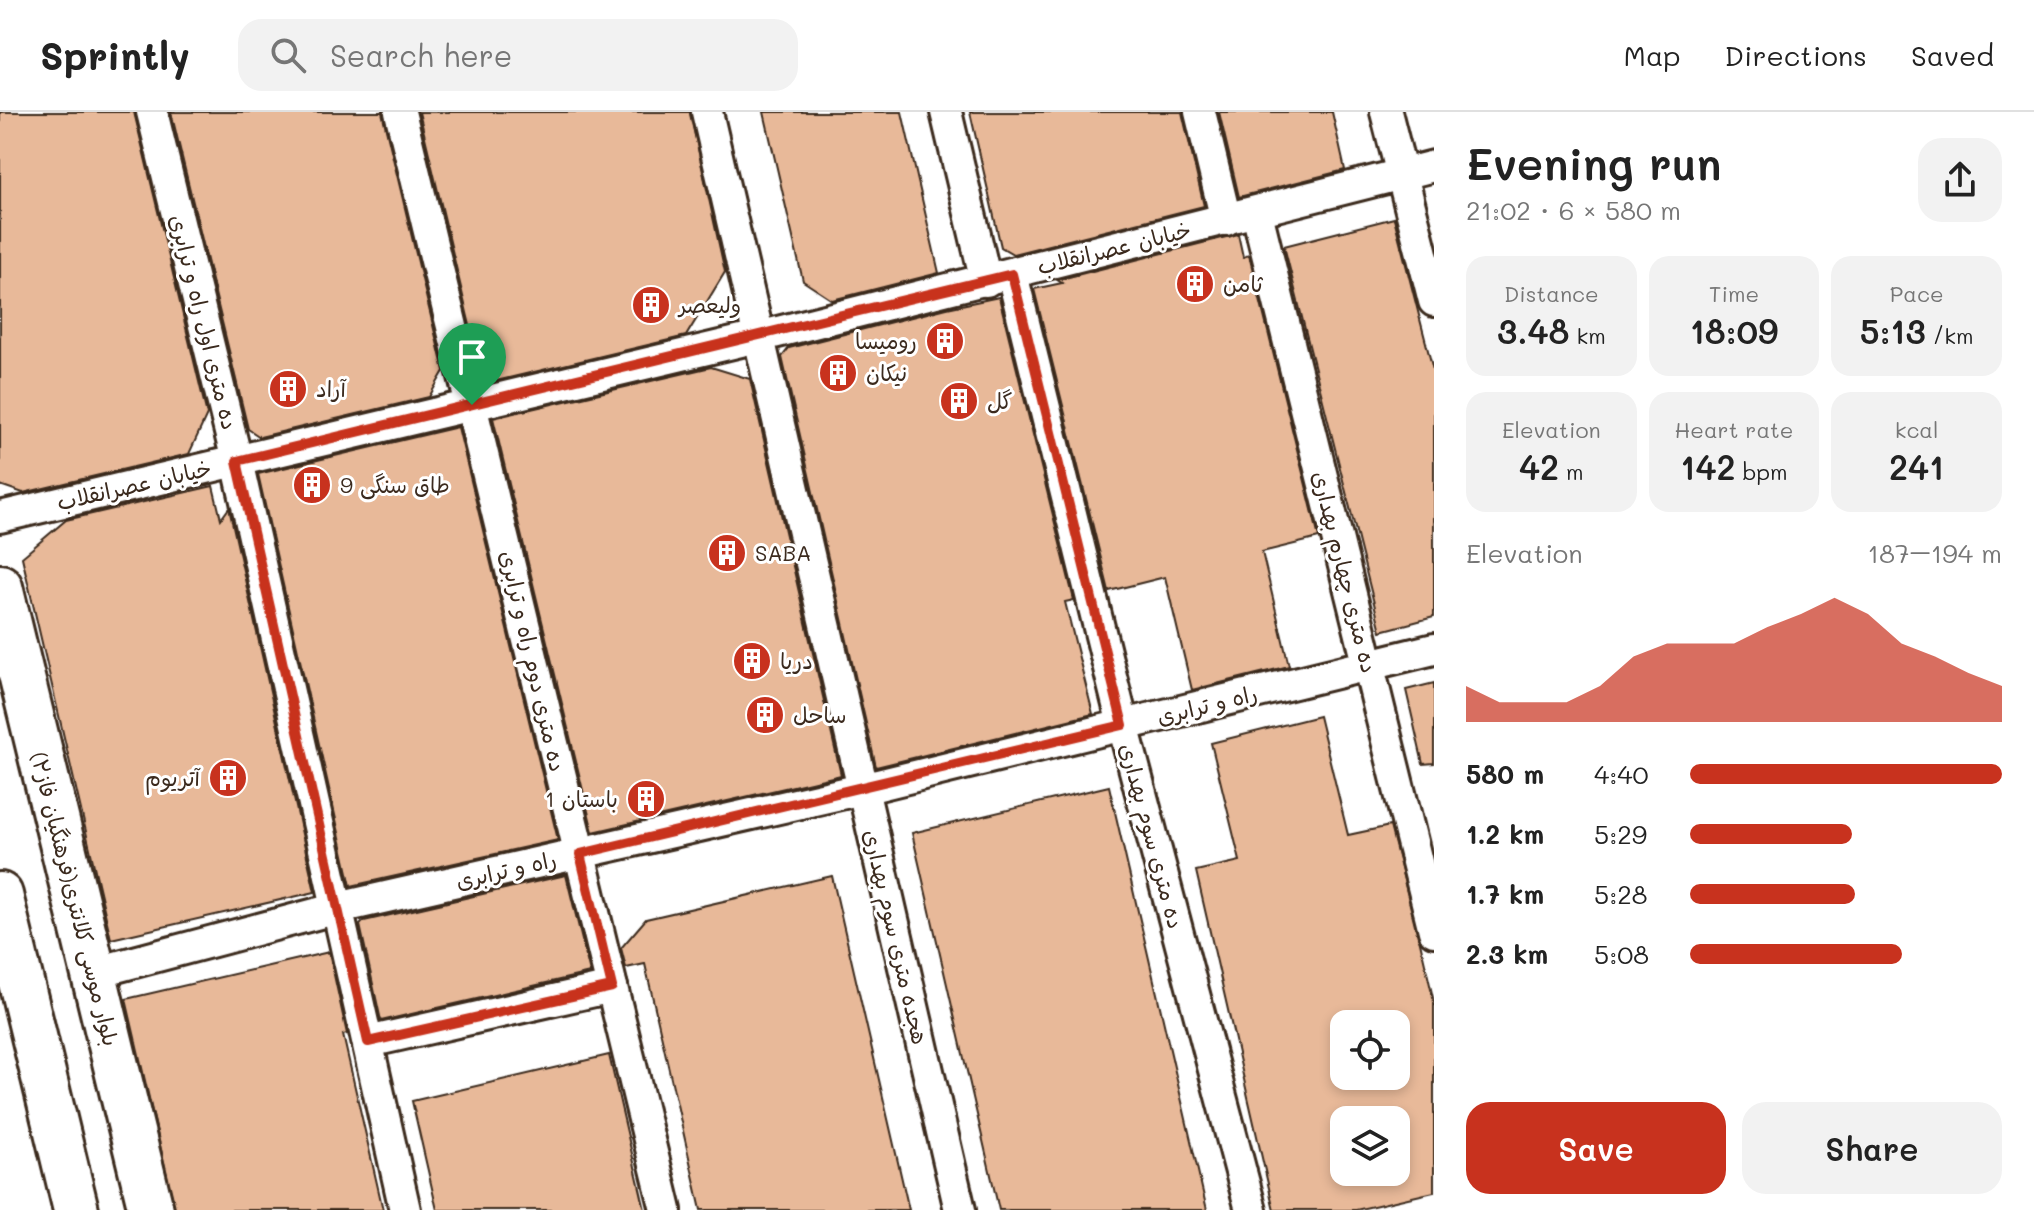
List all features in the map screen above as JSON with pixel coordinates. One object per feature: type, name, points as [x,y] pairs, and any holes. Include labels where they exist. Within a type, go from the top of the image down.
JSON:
[{"type":"main road","name":"بلوار موسی کلانتری(فرهنگیان فاز۲)","points":[[0,587],[151,1210]]},
{"type":"main road","points":[[0,895],[76,1210]]},
{"type":"street","name":"ده متری اول راه و ترابری","points":[[152,112],[237,461],[405,1210]]},
{"type":"street","name":"ده متری دوم راه و ترابری","points":[[400,112],[666,1210]]},
{"type":"street","name":"هجده متری سوم بهداری","points":[[707,112],[960,1210]]},
{"type":"street","name":"ده متری سوم بهداری","points":[[946,112],[999,278],[1123,725],[1251,1210]]},
{"type":"street","points":[[1200,112],[1226,220]]},
{"type":"street","points":[[1386,112],[1434,301]]},
{"type":"street","name":"خیابان عصرانقلاب","points":[[0,517],[758,337],[1434,166]]},
{"type":"street","name":"ده متری چهارم بهداری","points":[[1257,213],[1434,931]]},
{"type":"street","name":"راه و ترابری","points":[[93,973],[338,908],[862,789],[1434,649]]},
{"type":"street","points":[[368,1042],[612,987]]},
{"type":"building","points":[[0,112],[134,112],[207,415],[189,454],[23,493],[0,485]]},
{"type":"building","points":[[171,112],[382,112],[444,371],[429,397],[260,437],[248,429]]},
{"type":"building","points":[[419,112],[690,112],[725,272],[686,336],[496,381],[490,356],[478,359]]},
{"type":"building","points":[[764,112],[902,112],[939,273],[832,300],[803,281]]},
{"type":"building","points":[[970,112],[1182,112],[1204,206],[1013,254],[1001,247]]},
{"type":"building","points":[[1219,112],[1332,112],[1345,170],[1239,197]]},
{"type":"building","points":[[1394,218],[1434,374],[1434,617],[1381,631],[1284,246]]},
{"type":"building","points":[[1238,234],[1243,257],[1249,255],[1319,538],[1262,552],[1289,666],[1192,690],[1165,577],[1109,591],[1034,289],[1062,283],[1057,280]]},
{"type":"building","points":[[999,297],[1074,600],[1065,602],[1093,714],[876,767],[782,357],[789,348]]},
{"type":"building","points":[[711,367],[750,379],[841,775],[593,832],[493,418]]},
{"type":"building","points":[[458,427],[558,840],[351,886],[258,474]]},
{"type":"building","points":[[213,486],[221,519],[229,508],[315,892],[111,939],[22,557],[66,520]]},
{"type":"building","points":[[1434,683],[1434,763],[1423,764],[1406,690]]},
{"type":"building","points":[[1319,716],[1348,835],[1390,826],[1420,942],[1434,1002],[1434,1192],[1356,1210],[1274,1210],[1196,871],[1240,861],[1211,743]]},
{"type":"building","points":[[1109,786],[1207,1210],[999,1210],[912,833]]},
{"type":"building","points":[[566,875],[590,973],[381,1021],[360,925],[364,921]]},
{"type":"building","points":[[832,876],[909,1210],[701,1210],[645,964],[626,968],[621,948],[646,919]]},
{"type":"building","points":[[329,952],[347,1034],[343,1035],[383,1210],[175,1210],[126,999]]},
{"type":"building","points":[[609,1055],[645,1210],[437,1210],[412,1101]]},
{"type":"place","name":"ثامن","points":[[1195,284]]},
{"type":"place","name":"ولیعصر","points":[[651,305]]},
{"type":"place","name":"رومیسا","points":[[945,341]]},
{"type":"place","name":"نیکان","points":[[838,373]]},
{"type":"place","name":"آراد","points":[[288,389]]},
{"type":"place","name":"گل","points":[[959,401]]},
{"type":"place","name":"طاق سنگی 9","points":[[312,485]]},
{"type":"place","name":"SABA","points":[[727,553]]},
{"type":"place","name":"دریا","points":[[752,661]]},
{"type":"place","name":"ساحل","points":[[765,715]]},
{"type":"place","name":"آتریوم","points":[[228,778]]},
{"type":"place","name":"باستان 1","points":[[646,799]]},
{"type":"route","points":[[1012,274],[1123,725],[580,854],[612,987],[368,1042],[237,461],[472,405],[1012,274]]}]
